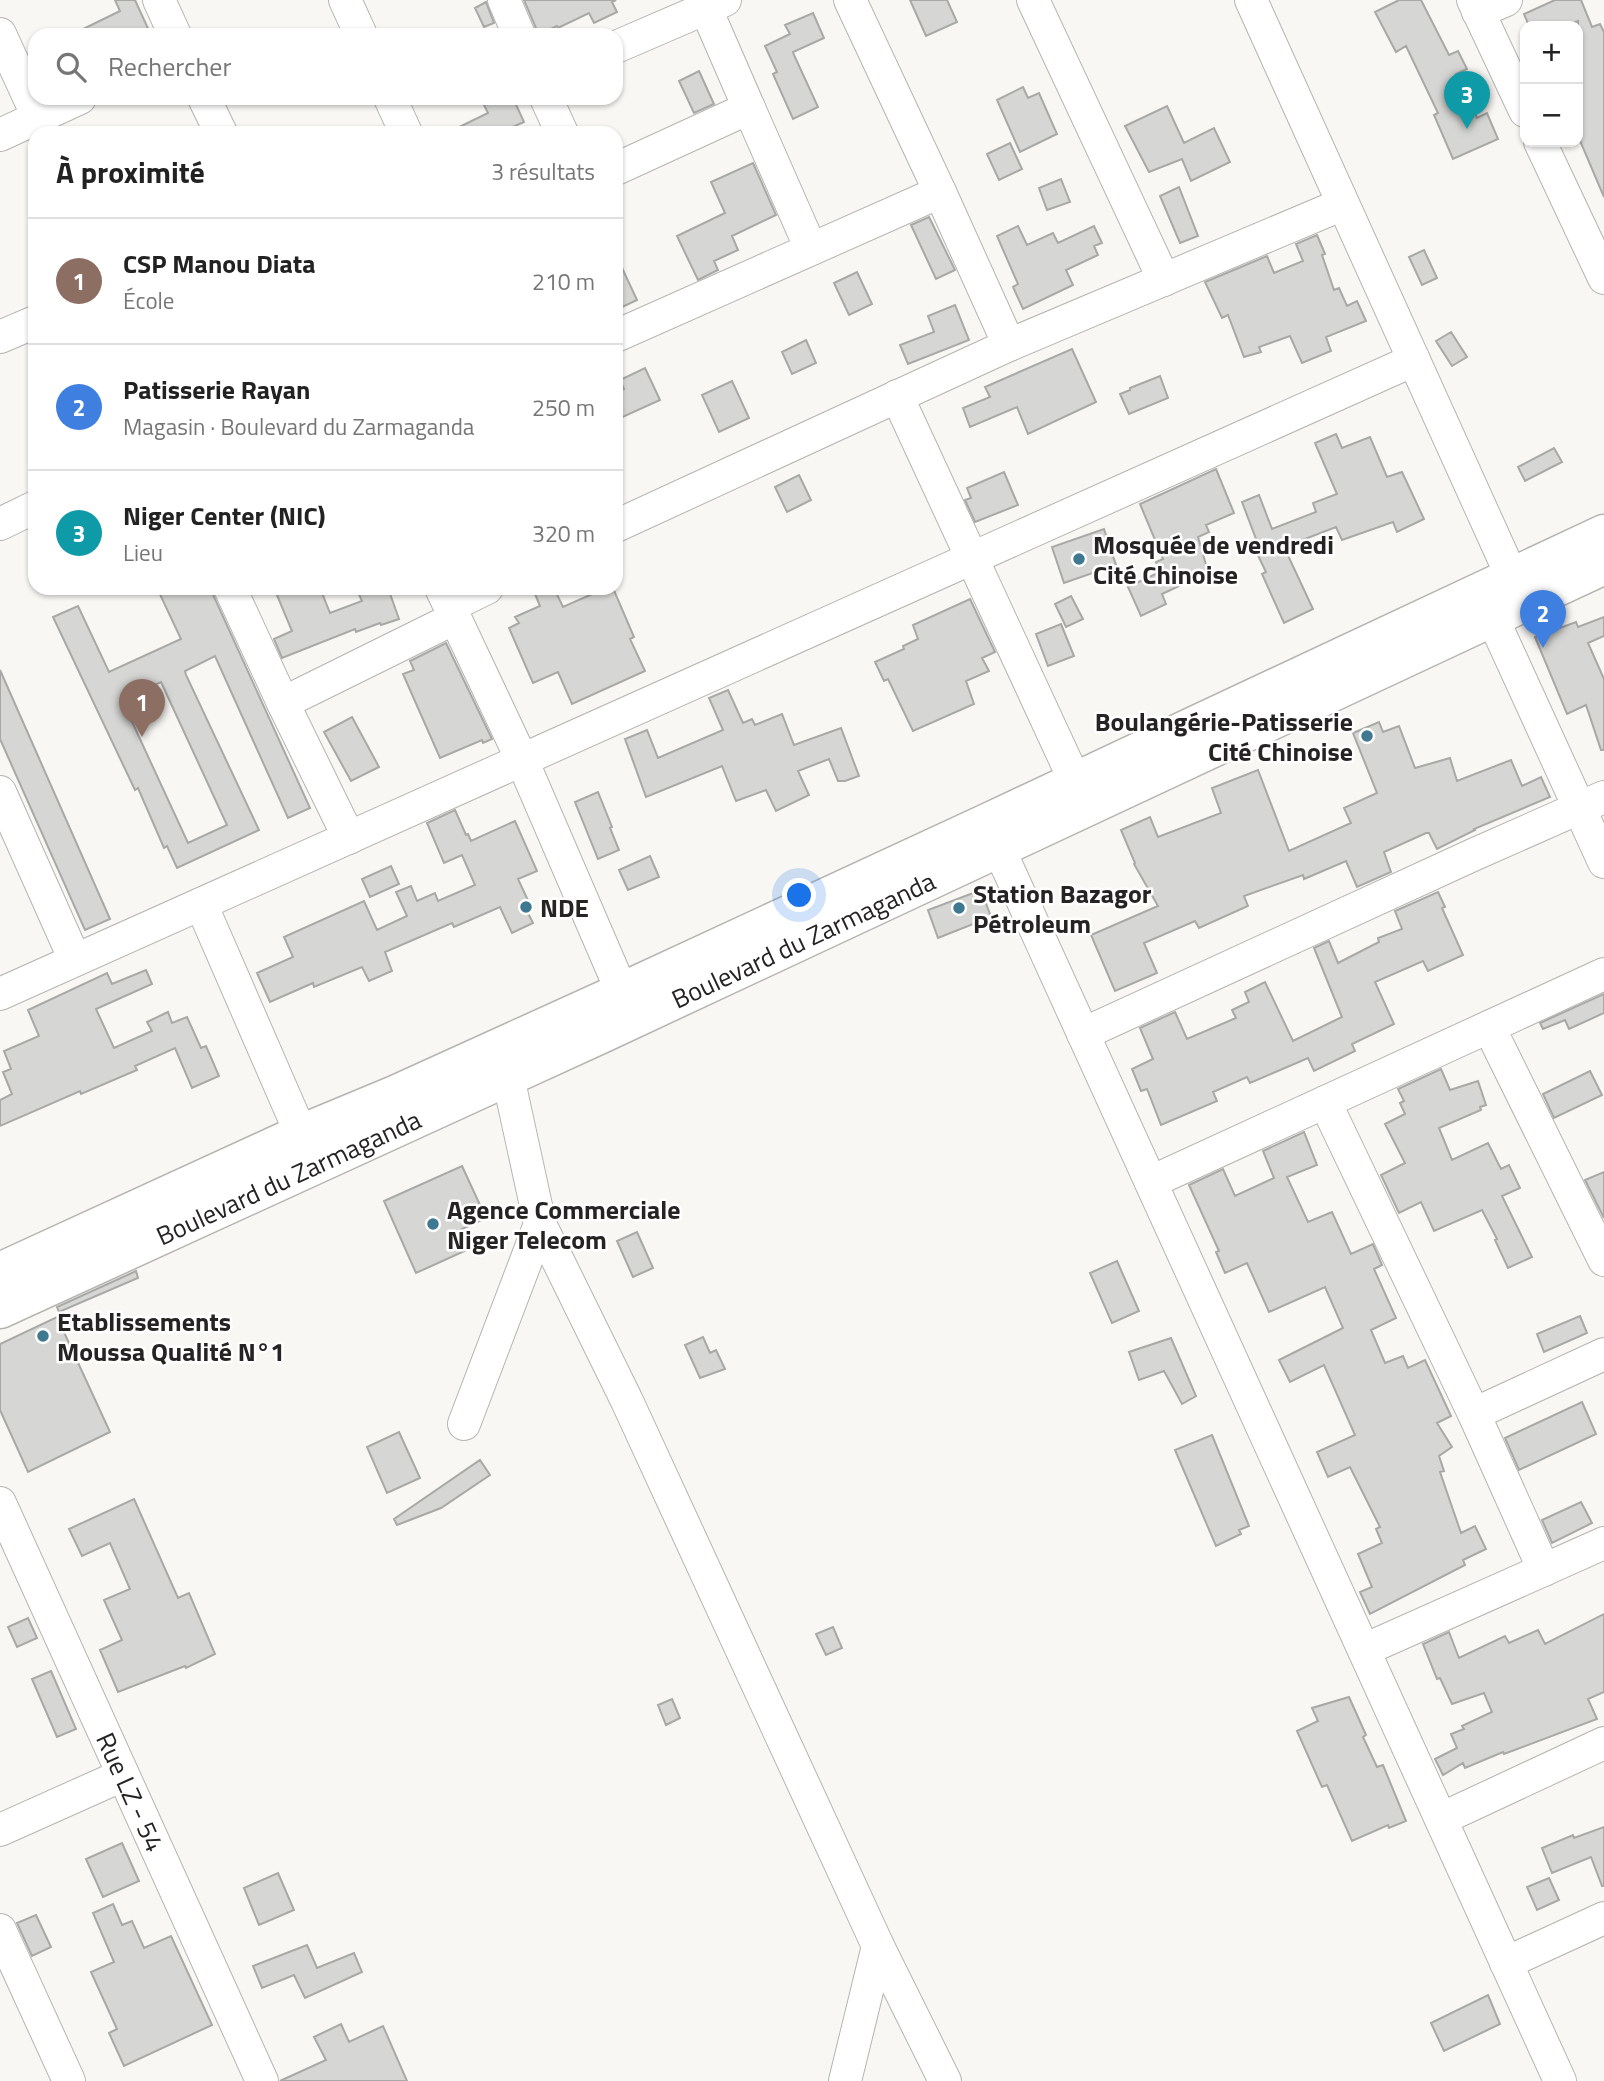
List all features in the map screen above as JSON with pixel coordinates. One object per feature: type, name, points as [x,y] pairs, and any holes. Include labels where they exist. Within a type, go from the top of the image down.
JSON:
[{"type":"main road","name":"Boulevard du Zarmaganda","points":[[1,1295],[933,864],[1075,781],[1604,534]]},
{"type":"main road","name":"Boulevard du Zarmaganda","points":[[1,1295],[301,1134],[396,1095],[506,1061],[622,992],[933,864],[999,849],[1604,565]]},
{"type":"street","points":[[159,0],[172,28]]},
{"type":"street","points":[[345,0],[358,28]]},
{"type":"street","points":[[504,0],[516,28]]},
{"type":"street","points":[[850,0],[1009,345]]},
{"type":"street","points":[[1033,0],[1164,281]]},
{"type":"street","points":[[1251,0],[1512,578]]},
{"type":"street","points":[[623,44],[715,4],[749,108],[811,249]]},
{"type":"street","points":[[1486,4],[1520,97]]},
{"type":"street","points":[[0,34],[28,95]]},
{"type":"street","points":[[33,105],[38,117]]},
{"type":"street","points":[[0,135],[65,105]]},
{"type":"street","points":[[207,105],[218,126]]},
{"type":"street","points":[[393,105],[403,126]]},
{"type":"street","points":[[549,105],[559,126]]},
{"type":"street","points":[[623,166],[749,108]]},
{"type":"street","points":[[1541,147],[1604,278]]},
{"type":"street","points":[[623,333],[940,192]]},
{"type":"street","points":[[623,523],[1009,345],[1343,204]]},
{"type":"street","points":[[0,337],[28,324]]},
{"type":"street","points":[[0,994],[1414,360]]},
{"type":"street","points":[[897,396],[1075,781]]},
{"type":"street","points":[[0,524],[28,510]]},
{"type":"street","points":[[233,595],[349,838]]},
{"type":"street","points":[[283,703],[449,604],[470,595]]},
{"type":"street","points":[[449,604],[522,760],[622,992]]},
{"type":"street","points":[[1492,617],[1592,803],[1604,862]]},
{"type":"street","points":[[0,792],[75,960]]},
{"type":"street","points":[[1083,1034],[1592,803]]},
{"type":"street","points":[[999,849],[1560,2081]]},
{"type":"street","points":[[201,904],[301,1134]]},
{"type":"street","points":[[1151,1182],[1604,974]]},
{"type":"street","points":[[1489,1027],[1604,1260]]},
{"type":"street","points":[[506,1061],[540,1224],[627,1401],[878,1946],[945,2081]]},
{"type":"street","points":[[1325,1102],[1474,1413],[1544,1570]]},
{"type":"street","points":[[464,1424],[540,1224]]},
{"type":"street","points":[[1474,1413],[1604,1354]]},
{"type":"street","name":"Rue LZ - 54","points":[[0,1503],[12,1560],[123,1775],[262,2081]]},
{"type":"street","points":[[1364,1650],[1604,1543]]},
{"type":"street","points":[[1441,1819],[1604,1743]]},
{"type":"street","points":[[0,1830],[123,1775]]},
{"type":"street","points":[[1506,1963],[1604,1918]]},
{"type":"street","points":[[0,1930],[69,2081]]},
{"type":"street","points":[[845,2081],[878,1946]]},
{"type":"building","points":[[115,0],[135,0],[148,28],[85,28],[120,11]]},
{"type":"building","points":[[524,0],[616,0],[612,2],[617,12],[594,23],[589,13],[558,28],[536,28]]},
{"type":"building","points":[[910,0],[947,0],[957,22],[926,36]]},
{"type":"building","points":[[1399,0],[1421,0],[1449,55],[1458,51],[1467,69],[1456,74],[1477,118],[1487,113],[1498,139],[1453,159],[1434,115],[1438,113],[1406,46],[1396,52],[1375,12]]},
{"type":"building","points":[[1555,0],[1581,0],[1592,27],[1600,24],[1604,32],[1604,197],[1583,147],[1583,21],[1527,21],[1524,14]]},
{"type":"building","points":[[486,2],[494,23],[484,27],[475,8]]},
{"type":"building","points":[[813,13],[824,38],[793,52],[818,107],[793,119],[773,74],[777,72],[765,46],[790,34],[785,25]]},
{"type":"building","points":[[699,71],[714,104],[694,113],[679,81]]},
{"type":"building","points":[[1023,87],[1028,98],[1039,93],[1057,134],[1020,152],[997,100]]},
{"type":"building","points":[[484,105],[516,105],[524,122],[515,126],[461,126],[488,113]]},
{"type":"building","points":[[1167,106],[1184,143],[1214,128],[1230,162],[1191,181],[1182,159],[1149,172],[1125,126]]},
{"type":"building","points":[[1010,143],[1022,169],[999,180],[987,154]]},
{"type":"building","points":[[753,163],[776,215],[732,236],[738,250],[714,261],[718,270],[698,280],[677,236],[725,213],[711,182]]},
{"type":"building","points":[[1061,179],[1070,202],[1047,210],[1039,188]]},
{"type":"building","points":[[1179,187],[1198,236],[1180,243],[1160,196]]},
{"type":"building","points":[[929,217],[955,270],[936,279],[911,225]]},
{"type":"building","points":[[1018,226],[1027,245],[1053,233],[1058,243],[1094,226],[1102,243],[1094,246],[1098,255],[1066,270],[1073,285],[1023,309],[1013,287],[1018,284],[997,236]]},
{"type":"building","points":[[1317,235],[1334,290],[1339,288],[1347,306],[1357,301],[1366,321],[1326,337],[1331,351],[1302,363],[1290,336],[1259,347],[1261,352],[1244,357],[1228,315],[1222,318],[1205,282],[1267,256],[1274,273],[1303,261],[1296,244]]},
{"type":"building","points":[[1424,250],[1437,278],[1422,285],[1409,257]]},
{"type":"building","points":[[623,270],[637,300],[623,307]]},
{"type":"building","points":[[857,272],[872,304],[849,315],[834,283]]},
{"type":"building","points":[[955,305],[969,340],[908,364],[900,345],[934,332],[928,316]]},
{"type":"building","points":[[1451,332],[1467,357],[1452,366],[1436,341]]},
{"type":"building","points":[[806,340],[816,363],[792,374],[782,352]]},
{"type":"building","points":[[1072,349],[1096,402],[1028,434],[1017,407],[970,427],[963,408],[990,397],[985,387]]},
{"type":"building","points":[[645,368],[660,400],[623,417],[623,379]]},
{"type":"building","points":[[1160,376],[1168,398],[1129,414],[1120,394]]},
{"type":"building","points":[[732,381],[749,418],[719,432],[702,395]]},
{"type":"building","points":[[1336,434],[1342,448],[1370,437],[1387,477],[1402,472],[1424,519],[1397,532],[1393,522],[1342,540],[1336,527],[1284,547],[1313,609],[1284,623],[1262,574],[1266,572],[1251,541],[1256,539],[1242,502],[1259,495],[1272,529],[1316,512],[1313,503],[1337,494],[1315,443]]},
{"type":"building","points":[[1554,448],[1562,462],[1525,481],[1518,467]]},
{"type":"building","points":[[1216,469],[1234,513],[1206,525],[1209,532],[1198,537],[1209,575],[1177,583],[1179,586],[1162,594],[1166,604],[1141,616],[1128,587],[1160,572],[1156,562],[1163,559],[1140,504]]},
{"type":"building","points":[[1004,472],[1018,505],[975,522],[965,500],[971,498],[967,488]]},
{"type":"building","points":[[799,475],[811,500],[787,512],[775,487]]},
{"type":"building","points":[[1104,529],[1116,565],[1064,583],[1052,547]]},
{"type":"building","points":[[160,595],[213,595],[310,808],[288,818],[215,656],[185,671],[186,675],[259,830],[177,868],[167,846],[164,848],[138,788],[135,790],[53,617],[78,606],[109,672],[181,639]],"holes":[[[161,682],[227,825],[188,843],[122,700]]]},
{"type":"building","points":[[277,595],[323,595],[330,613],[362,601],[359,595],[390,595],[399,619],[356,632],[355,629],[282,658],[274,639],[292,631]]},
{"type":"building","points":[[535,595],[557,595],[563,607],[590,595],[616,595],[634,637],[630,639],[645,671],[572,704],[558,672],[533,683],[509,628],[519,623],[515,617],[540,606]]},
{"type":"building","points":[[1071,596],[1083,619],[1066,627],[1055,604]]},
{"type":"building","points":[[970,599],[995,652],[982,658],[989,671],[966,681],[974,704],[913,731],[888,679],[884,681],[875,662],[904,649],[903,646],[918,639],[913,625]]},
{"type":"building","points":[[1604,617],[1604,636],[1588,643],[1604,679],[1604,750],[1601,750],[1586,705],[1567,714],[1535,637],[1576,622],[1578,627]]},
{"type":"building","points":[[1061,624],[1074,656],[1048,666],[1036,634]]},
{"type":"building","points":[[446,643],[492,739],[483,743],[482,740],[440,758],[403,674],[414,670],[410,661]]},
{"type":"building","points":[[0,670],[110,919],[85,930],[0,739]]},
{"type":"building","points":[[728,690],[743,723],[752,719],[755,725],[782,714],[794,745],[841,728],[859,776],[838,781],[829,759],[798,771],[809,795],[776,811],[766,790],[736,801],[722,766],[646,797],[625,739],[647,730],[658,758],[723,730],[709,698]]},
{"type":"building","points":[[352,717],[379,767],[351,781],[324,732]]},
{"type":"building","points":[[1379,722],[1383,732],[1399,726],[1415,768],[1450,758],[1457,781],[1511,760],[1522,786],[1541,777],[1550,797],[1474,829],[1437,849],[1429,833],[1426,833],[1384,852],[1391,872],[1357,887],[1346,861],[1304,879],[1303,875],[1244,896],[1248,906],[1199,928],[1195,921],[1144,943],[1157,973],[1115,991],[1091,935],[1158,906],[1134,864],[1121,830],[1150,817],[1158,837],[1221,813],[1212,788],[1258,770],[1289,851],[1351,823],[1344,808],[1377,793],[1353,733]]},
{"type":"building","points":[[598,792],[619,850],[598,859],[575,802]]},
{"type":"building","points":[[455,810],[471,841],[515,821],[537,871],[518,879],[532,909],[527,911],[533,923],[512,933],[500,907],[454,927],[452,923],[385,952],[392,971],[369,981],[362,967],[314,987],[313,983],[270,1002],[257,973],[293,957],[284,937],[364,901],[377,930],[407,916],[396,892],[411,886],[417,901],[435,893],[438,901],[475,885],[462,855],[444,863],[427,823]]},
{"type":"building","points":[[650,856],[659,877],[628,890],[619,870]]},
{"type":"building","points":[[391,866],[399,884],[370,897],[362,879]]},
{"type":"building","points":[[981,890],[991,917],[938,938],[928,910]]},
{"type":"building","points":[[1438,892],[1445,907],[1442,908],[1463,955],[1428,971],[1423,961],[1375,982],[1394,1024],[1352,1044],[1355,1051],[1314,1071],[1308,1058],[1250,1083],[1247,1077],[1213,1092],[1217,1101],[1161,1125],[1147,1089],[1141,1091],[1132,1069],[1153,1059],[1140,1028],[1175,1012],[1187,1039],[1236,1018],[1232,1010],[1249,1002],[1245,992],[1265,982],[1293,1041],[1342,1017],[1314,948],[1329,941],[1338,963],[1379,942],[1378,938],[1402,929],[1395,911]]},
{"type":"building","points":[[146,970],[152,984],[96,1009],[114,1048],[152,1031],[147,1022],[168,1012],[172,1023],[187,1017],[201,1048],[206,1046],[219,1076],[192,1088],[175,1048],[135,1066],[137,1070],[81,1094],[80,1091],[0,1126],[0,1100],[12,1094],[3,1072],[11,1069],[4,1051],[39,1036],[28,1010],[107,973],[112,984]]},
{"type":"building","points":[[1604,994],[1604,1013],[1569,1029],[1565,1020],[1543,1029],[1540,1023]]},
{"type":"building","points":[[1441,1069],[1450,1090],[1478,1081],[1486,1105],[1480,1107],[1481,1110],[1439,1128],[1452,1160],[1488,1143],[1501,1169],[1509,1165],[1520,1188],[1502,1196],[1532,1257],[1508,1268],[1482,1210],[1434,1231],[1421,1202],[1399,1213],[1381,1175],[1405,1163],[1385,1124],[1405,1114],[1400,1103],[1404,1101],[1398,1089]]},
{"type":"building","points":[[1590,1071],[1602,1095],[1554,1118],[1543,1094]]},
{"type":"building","points":[[1304,1132],[1317,1165],[1287,1177],[1308,1222],[1332,1212],[1351,1254],[1373,1244],[1382,1265],[1374,1269],[1396,1318],[1371,1330],[1385,1363],[1403,1356],[1408,1368],[1425,1360],[1451,1416],[1437,1423],[1452,1447],[1439,1456],[1444,1471],[1440,1472],[1461,1533],[1475,1526],[1486,1549],[1463,1560],[1465,1565],[1370,1614],[1360,1592],[1372,1587],[1358,1554],[1382,1543],[1376,1529],[1380,1527],[1350,1467],[1328,1477],[1317,1452],[1355,1435],[1324,1365],[1290,1382],[1279,1360],[1343,1328],[1325,1287],[1269,1312],[1247,1263],[1225,1273],[1216,1252],[1219,1251],[1189,1185],[1223,1169],[1235,1196],[1274,1178],[1263,1151]]},
{"type":"building","name":"Agence Commerciale Niger Telecom","points":[[462,1166],[486,1218],[460,1230],[469,1249],[416,1273],[384,1201]]},
{"type":"building","points":[[1604,1172],[1604,1218],[1585,1180]]},
{"type":"building","points":[[637,1232],[653,1268],[633,1277],[617,1241]]},
{"type":"building","points":[[1117,1261],[1139,1311],[1112,1323],[1090,1273]]},
{"type":"building","points":[[136,1271],[138,1278],[59,1312],[57,1307]]},
{"type":"building","points":[[1580,1316],[1587,1333],[1544,1352],[1537,1334]]},
{"type":"building","points":[[57,1317],[110,1432],[28,1472],[0,1410],[0,1344]]},
{"type":"building","points":[[703,1337],[710,1353],[716,1350],[725,1369],[700,1378],[685,1345]]},
{"type":"building","points":[[1171,1338],[1196,1396],[1182,1404],[1164,1371],[1139,1380],[1129,1352]]},
{"type":"building","points":[[1582,1402],[1596,1434],[1519,1470],[1505,1438]]},
{"type":"building","points":[[399,1432],[420,1478],[387,1493],[367,1447]]},
{"type":"building","points":[[1212,1435],[1249,1526],[1239,1530],[1241,1534],[1216,1546],[1175,1450]]},
{"type":"building","points":[[480,1460],[490,1475],[441,1508],[397,1525],[394,1519]]},
{"type":"building","points":[[134,1499],[178,1598],[189,1593],[215,1654],[186,1668],[185,1666],[118,1692],[100,1650],[122,1640],[104,1600],[130,1589],[110,1543],[82,1556],[69,1529]]},
{"type":"building","points":[[1581,1502],[1592,1523],[1552,1543],[1542,1520]]},
{"type":"building","points":[[1604,1614],[1604,1692],[1588,1699],[1597,1719],[1465,1768],[1463,1763],[1443,1775],[1435,1759],[1457,1748],[1451,1734],[1492,1712],[1484,1693],[1452,1704],[1440,1678],[1437,1679],[1423,1644],[1449,1632],[1459,1658],[1505,1636],[1509,1643],[1538,1630],[1545,1644]]},
{"type":"building","points":[[28,1618],[37,1638],[17,1647],[8,1627]]},
{"type":"building","points":[[833,1627],[842,1648],[826,1655],[816,1634]]},
{"type":"building","points":[[51,1671],[76,1729],[57,1737],[32,1679]]},
{"type":"building","points":[[1349,1697],[1366,1735],[1363,1737],[1377,1767],[1383,1765],[1406,1821],[1389,1828],[1388,1825],[1352,1841],[1327,1785],[1322,1787],[1297,1731],[1318,1721],[1312,1708]]},
{"type":"building","points":[[672,1699],[680,1718],[666,1725],[658,1705]]},
{"type":"building","points":[[1604,1827],[1604,1886],[1591,1857],[1552,1873],[1542,1848],[1573,1835],[1574,1838]]},
{"type":"building","points":[[122,1843],[139,1881],[103,1897],[86,1859]]},
{"type":"building","points":[[278,1873],[294,1910],[259,1925],[244,1888]]},
{"type":"building","points":[[1549,1878],[1559,1900],[1537,1910],[1527,1887]]},
{"type":"building","points":[[113,1904],[122,1925],[132,1921],[144,1948],[171,1936],[212,2025],[124,2066],[109,2033],[117,2029],[91,1972],[114,1962],[93,1913]]},
{"type":"building","points":[[36,1915],[51,1947],[32,1956],[17,1923]]},
{"type":"building","points":[[307,1945],[317,1968],[354,1953],[362,1972],[305,1998],[294,1975],[262,1988],[253,1966]]},
{"type":"building","points":[[1488,1995],[1500,2024],[1444,2051],[1431,2023]]},
{"type":"building","points":[[341,2024],[349,2042],[383,2026],[407,2081],[280,2081],[326,2060],[314,2037]]},
{"type":"place","name":"Niger Center (NIC)","points":[[1467,129]]},
{"type":"place","name":"Mosquée de vendredi Cité Chinoise","points":[[1079,559]]},
{"type":"place","name":"Patisserie Rayan","points":[[1543,648]]},
{"type":"place","name":"Boulangérie-Patisserie Cité Chinoise","points":[[1367,736]]},
{"type":"place","name":"CSP Manou Diata","points":[[142,737]]},
{"type":"place","name":"NDE","points":[[526,907]]},
{"type":"place","name":"Station Bazagor Pétroleum","points":[[959,908]]},
{"type":"place","name":"Agence Commerciale Niger Telecom","points":[[433,1224]]},
{"type":"place","name":"Etablissements Moussa Qualité N°1","points":[[43,1336]]}]
